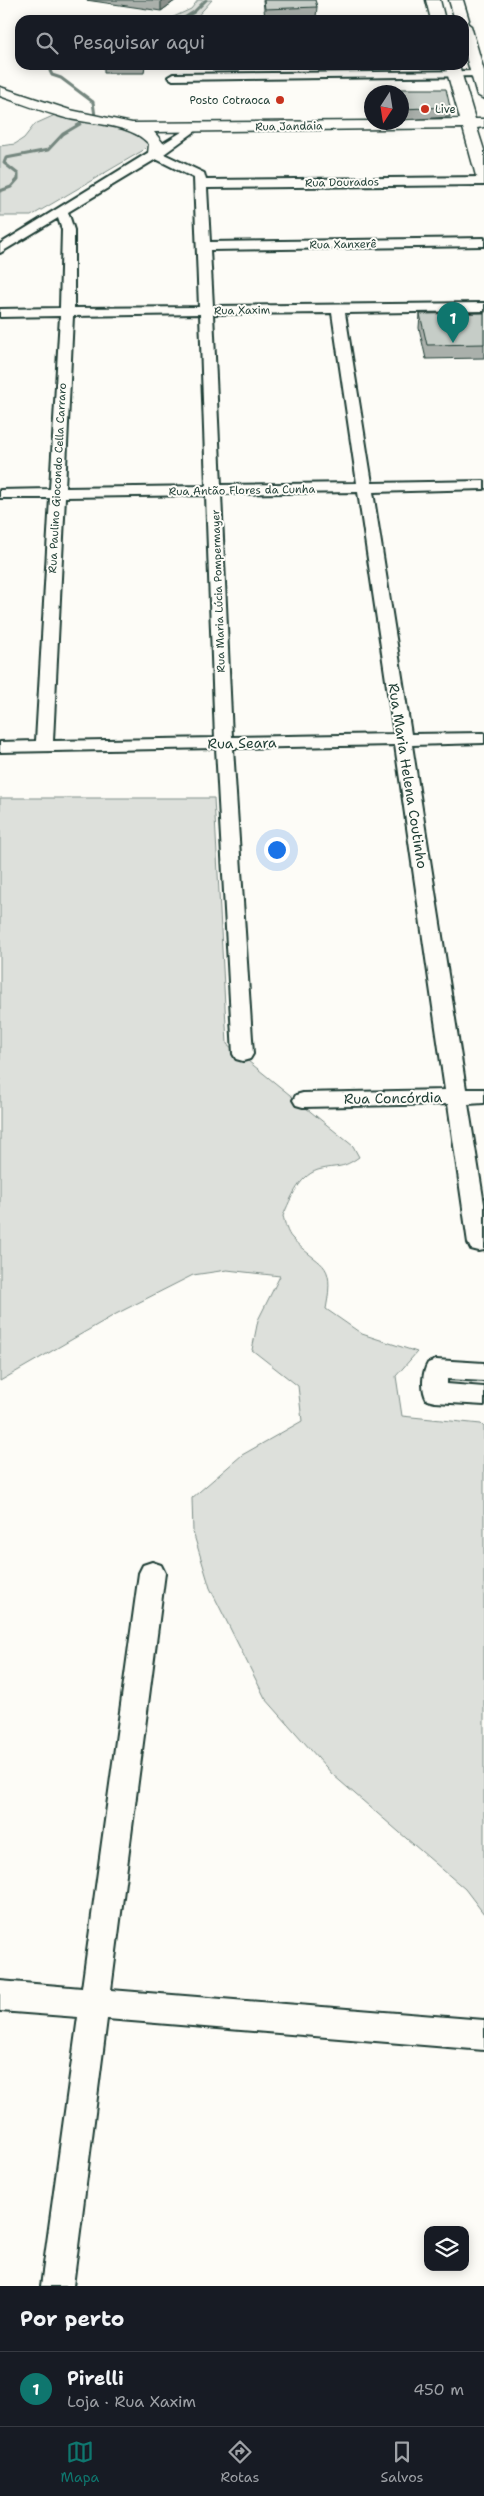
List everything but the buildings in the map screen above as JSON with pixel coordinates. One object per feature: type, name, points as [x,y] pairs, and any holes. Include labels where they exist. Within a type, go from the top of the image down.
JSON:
[{"type":"street","points":[[433,0],[437,15]]},
{"type":"street","points":[[456,0],[460,15]]},
{"type":"street","points":[[469,43],[484,95]]},
{"type":"street","points":[[173,77],[453,70],[478,74]]},
{"type":"street","points":[[453,70],[484,148]]},
{"type":"street","name":"Rua Jandaia","points":[[1,92],[67,114],[132,126],[193,128],[475,128]]},
{"type":"street","points":[[132,126],[146,132],[156,143],[156,154]]},
{"type":"street","points":[[0,249],[136,164],[156,154],[193,128]]},
{"type":"street","points":[[475,128],[484,176]]},
{"type":"street","points":[[156,154],[200,176],[201,184]]},
{"type":"street","name":"Rua Dourados","points":[[201,184],[484,181]]},
{"type":"street","name":"Rua Maria Lúcia Pompermayer","points":[[201,184],[224,743],[243,1054]]},
{"type":"street","name":"Rua Paulino Giocondo Cella Carraro","points":[[44,746],[67,312],[68,230],[62,211]]},
{"type":"street","name":"Rua Xanxerê","points":[[203,246],[484,242]]},
{"type":"street","name":"Rua Xaxim","points":[[0,313],[484,307]]},
{"type":"street","name":"Rua Maria Helena Coutinho","points":[[338,309],[479,1243]]},
{"type":"street","name":"Rua Antão Flores da Cunha","points":[[0,494],[484,485]]},
{"type":"street","name":"Rua Seara","points":[[0,747],[484,738]]},
{"type":"street","name":"Rua Concórdia","points":[[303,1100],[484,1096]]},
{"type":"street","points":[[484,1372],[436,1370],[435,1393],[484,1396]]},
{"type":"street","points":[[57,2286],[152,1573]]},
{"type":"street","points":[[0,1996],[484,2035]]},
{"type":"shaded area","points":[[198,0],[212,0],[198,15],[178,15],[191,9]]},
{"type":"shaded area","points":[[55,115],[118,128],[130,132],[149,144],[142,151],[31,216],[0,216],[0,146],[15,144],[24,138],[35,124]]},
{"type":"shaded area","points":[[0,798],[214,798],[227,1044],[353,1146],[359,1157],[345,1165],[314,1171],[302,1181],[293,1194],[283,1216],[287,1231],[327,1272],[329,1292],[326,1309],[362,1334],[417,1352],[396,1376],[402,1416],[481,1424],[484,1427],[484,1914],[465,1889],[333,1775],[265,1698],[210,1588],[193,1532],[192,1498],[242,1455],[302,1421],[298,1386],[252,1350],[258,1320],[280,1276],[227,1270],[193,1275],[116,1314],[0,1381]]},
{"type":"waterway","points":[[189,15],[206,0]]},
{"type":"waterway","points":[[51,70],[52,75],[61,78],[93,102],[95,116]]},
{"type":"waterway","points":[[0,191],[11,187],[18,179],[18,174],[4,163],[6,158],[48,150],[63,134],[80,124]]},
{"type":"place","name":"Posto Cotraoca","points":[[280,100]]},
{"type":"place","name":"Live","points":[[425,109]]},
{"type":"place","name":"Pirelli","points":[[453,343]]}]
